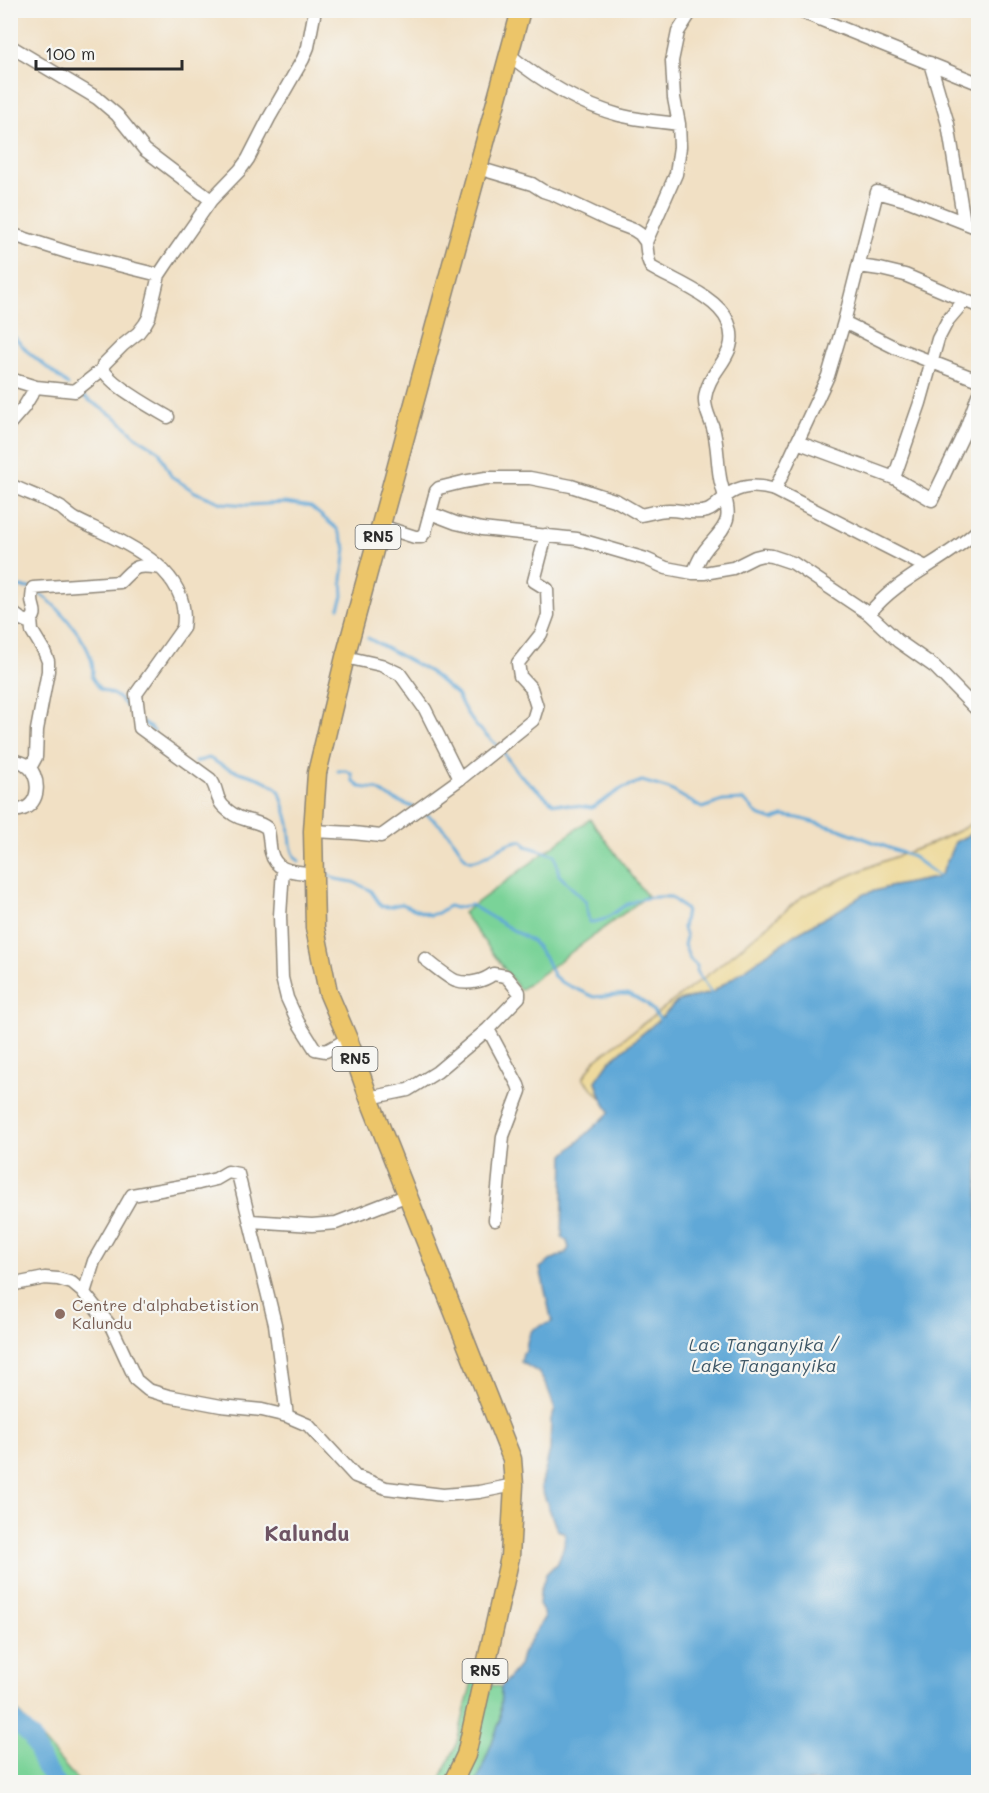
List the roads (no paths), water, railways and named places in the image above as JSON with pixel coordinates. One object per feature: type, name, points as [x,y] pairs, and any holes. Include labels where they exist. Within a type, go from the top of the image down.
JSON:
[{"type":"highway","name":"RN5","points":[[453,1782],[466,1755],[510,1557],[514,1485],[512,1459],[328,992],[315,928],[313,831],[316,773],[345,657],[521,10]]},
{"type":"street","points":[[10,379],[36,387],[75,391],[103,369],[123,345],[138,333],[149,317],[159,275],[211,201],[248,159],[303,59],[308,47],[315,10]]},
{"type":"street","points":[[646,242],[676,174],[680,147],[680,124],[674,98],[672,61],[678,32],[692,10]]},
{"type":"street","points":[[797,10],[978,83]]},
{"type":"street","points":[[10,46],[97,98],[117,115],[145,150],[211,201]]},
{"type":"street","points":[[508,54],[569,95],[603,110],[630,117],[680,124]]},
{"type":"street","points":[[930,63],[948,124],[964,222]]},
{"type":"street","points":[[478,168],[532,184],[543,191],[634,230],[646,242],[651,267],[697,292],[717,306],[728,321],[732,346],[708,383],[705,399],[707,415],[713,426],[718,450],[727,519],[721,532],[705,550],[693,573]]},
{"type":"street","points":[[775,490],[828,376],[877,192],[909,201],[978,228]]},
{"type":"street","points":[[10,234],[70,254],[159,275]]},
{"type":"street","points":[[859,266],[905,275],[978,306]]},
{"type":"street","points":[[894,478],[920,403],[938,339],[948,320],[965,300]]},
{"type":"street","points":[[844,322],[896,348],[978,380]]},
{"type":"street","points":[[103,369],[106,375],[137,399],[168,417]]},
{"type":"street","points":[[10,423],[24,407],[36,387]]},
{"type":"street","points":[[797,442],[894,478],[929,500],[933,500],[965,431],[978,395]]},
{"type":"street","points":[[381,526],[421,537],[425,532],[434,494],[439,488],[486,478],[530,478],[561,483],[617,501],[641,514],[668,510],[693,513],[706,511],[743,487],[754,486],[775,490],[926,567]]},
{"type":"street","points":[[10,485],[60,508],[70,516],[132,547],[162,568],[178,590],[183,605],[183,627],[136,694],[140,728],[214,782],[219,802],[224,807],[243,819],[260,823],[267,828],[274,861],[283,869],[315,874]]},
{"type":"street","points":[[430,513],[456,523],[482,529],[585,541],[646,559],[666,568],[693,573],[733,568],[755,556],[763,555],[793,563],[868,614],[898,641],[935,667],[978,711]]},
{"type":"street","points":[[868,614],[894,587],[910,579],[978,530]]},
{"type":"street","points":[[313,831],[352,832],[381,836],[460,779],[533,720],[537,707],[531,688],[520,676],[518,663],[541,634],[548,615],[547,589],[534,581],[546,535]]},
{"type":"street","points":[[30,768],[36,757],[39,720],[48,671],[48,661],[44,651],[32,631],[31,620],[35,609],[32,602],[33,588],[120,582],[139,566],[162,568]]},
{"type":"street","points":[[10,611],[28,622],[31,620]]},
{"type":"street","points":[[345,657],[381,665],[400,674],[425,709],[460,779]]},
{"type":"street","points":[[10,760],[20,761],[30,768],[37,785],[37,795],[32,803],[23,809],[10,811]]},
{"type":"street","points":[[283,869],[280,940],[282,978],[286,999],[315,1049],[326,1051],[348,1039]]},
{"type":"street","points":[[369,1098],[417,1086],[488,1029],[519,995],[506,976],[493,974],[485,980],[456,981],[424,959]]},
{"type":"street","points":[[488,1029],[520,1092],[503,1136],[495,1220]]},
{"type":"street","points":[[84,1293],[94,1261],[132,1195],[216,1179],[228,1172],[238,1174],[275,1324],[287,1416]]},
{"type":"street","points":[[251,1221],[336,1223],[408,1195]]},
{"type":"street","points":[[10,1285],[45,1278],[72,1283],[84,1293],[112,1328],[136,1380],[148,1390],[168,1396],[287,1416],[308,1425],[355,1476],[386,1488],[443,1495],[479,1492],[514,1485]]},
{"type":"water","name":"Lac Tanganyika / Lake Tanganyika","points":[[978,830],[978,1782],[477,1782],[500,1721],[501,1687],[519,1666],[522,1654],[544,1618],[539,1605],[540,1592],[546,1574],[558,1562],[564,1546],[565,1533],[557,1530],[541,1487],[550,1450],[551,1419],[555,1410],[547,1386],[538,1372],[521,1362],[532,1330],[552,1322],[540,1268],[566,1253],[569,1248],[567,1241],[562,1238],[564,1155],[610,1112],[602,1099],[596,1081],[610,1061],[678,1001],[711,993],[797,933],[864,894],[940,877],[955,842]]},
{"type":"waterway","points":[[10,332],[27,351],[68,385]]},
{"type":"waterway","points":[[78,393],[118,419],[138,438],[159,451],[171,476],[195,492],[222,503],[248,505],[285,503],[311,507],[337,529],[346,548],[342,580],[343,596],[339,608]]},
{"type":"waterway","points":[[10,561],[13,564],[11,580],[17,587],[31,588]]},
{"type":"waterway","points":[[39,593],[57,608],[84,642],[93,666],[92,677],[98,686],[117,697],[135,716]]},
{"type":"waterway","points":[[368,638],[430,672],[457,695],[477,727],[498,746]]},
{"type":"waterway","points":[[143,722],[154,731]]},
{"type":"waterway","points":[[502,751],[518,773],[553,803],[592,808],[621,789],[642,781],[669,789],[702,808],[723,801],[744,800],[758,815],[773,820],[783,816],[798,818],[839,829],[913,857],[940,877]]},
{"type":"waterway","points":[[195,762],[209,758],[218,764],[254,776],[276,788],[280,792],[287,816],[292,849],[299,861]]},
{"type":"waterway","points":[[338,771],[347,771],[352,774],[353,781],[360,787],[376,789],[413,807]]},
{"type":"waterway","points":[[421,811],[445,830],[467,859],[478,859],[516,841],[523,841],[526,846],[555,855],[559,875],[586,902],[589,922],[606,918],[638,900],[671,897],[686,910],[683,928],[686,937],[684,945],[690,959],[697,966],[696,971],[711,993]]},
{"type":"waterway","points":[[324,872],[336,879],[353,882],[370,890],[381,906],[401,904],[430,915],[449,906],[455,908],[471,905],[533,942],[546,959],[553,975],[561,982],[594,997],[628,994],[647,1004],[660,1019]]},
{"type":"waterway","points":[[10,1717],[32,1738],[43,1765],[56,1782]]},
{"type":"place","name":"Centre d'alphabetistion Kalundu","points":[[60,1314]]},
{"type":"district","name":"Kalundu","points":[[307,1533]]}]
